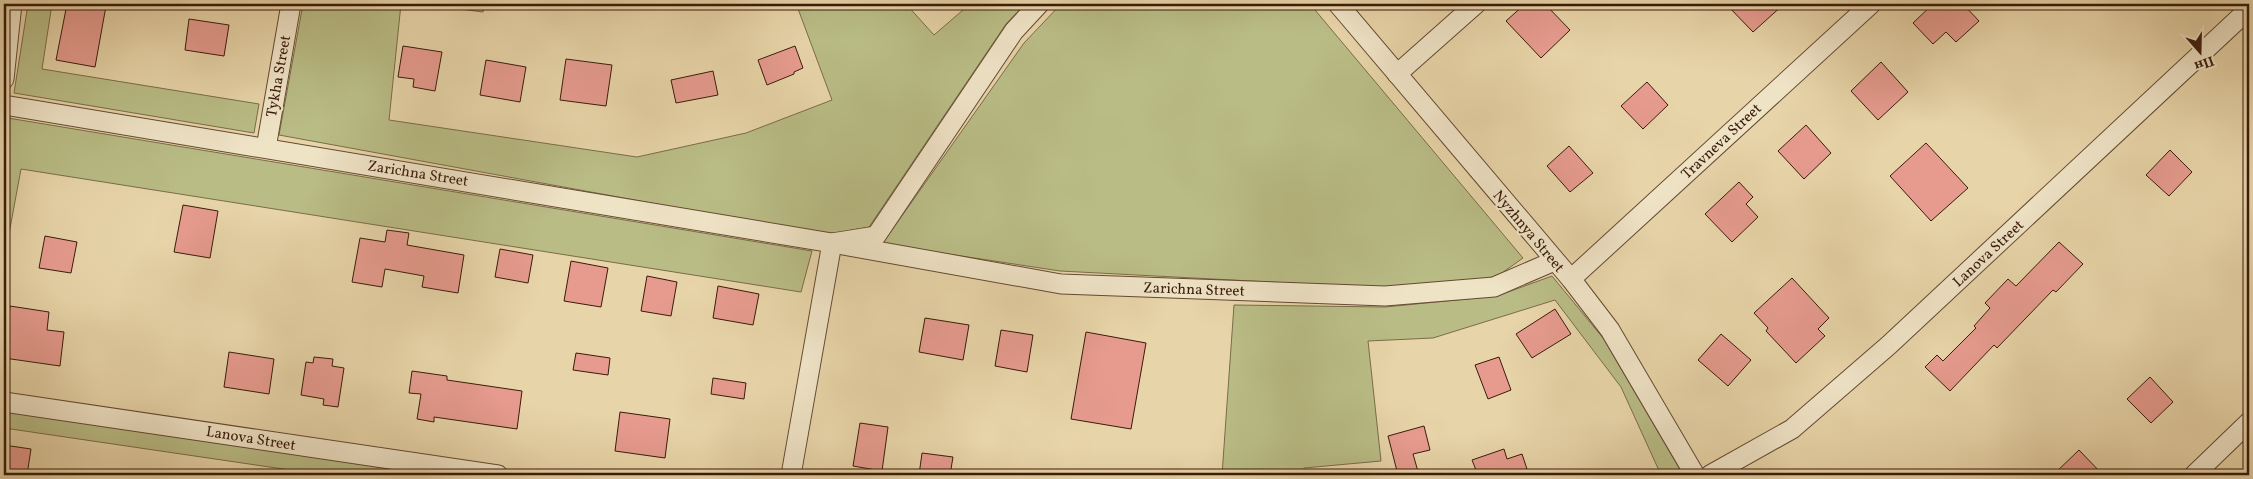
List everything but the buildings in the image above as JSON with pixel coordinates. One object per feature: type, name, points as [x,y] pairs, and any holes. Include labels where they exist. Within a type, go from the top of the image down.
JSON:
[{"type":"street","points":[[4,79],[12,4]]},
{"type":"street","name":"Tykha Street","points":[[266,148],[291,4]]},
{"type":"street","name":"Zarichna Street","points":[[832,243],[876,236],[1014,32],[1039,4]]},
{"type":"street","name":"Nyzhnya Street","points":[[1338,4],[1571,279],[1610,330],[1695,475]]},
{"type":"street","points":[[1397,74],[1476,4]]},
{"type":"street","name":"Travneva Street","points":[[1571,279],[1871,4]]},
{"type":"street","name":"Lanova Street","points":[[1710,475],[1792,429],[1889,345],[2249,9]]},
{"type":"street","name":"Zarichna Street","points":[[4,105],[832,243],[1061,284],[1386,296],[1494,287],[1554,261]]},
{"type":"street","points":[[791,475],[832,243]]},
{"type":"street","name":"Lanova Street","points":[[4,402],[498,475]]},
{"type":"street","points":[[2194,475],[2249,422]]},
{"type":"green space","points":[[28,4],[52,4],[42,69],[259,104],[254,133],[14,93]]},
{"type":"green space","points":[[303,4],[401,4],[389,120],[637,157],[746,133],[832,100],[797,6],[804,4],[906,4],[934,35],[970,4],[1025,4],[1006,24],[869,227],[826,235],[279,135]]},
{"type":"green space","points":[[421,4],[485,4],[483,12]]},
{"type":"green space","points":[[1061,4],[1310,4],[1523,258],[1492,280],[1385,288],[1060,271],[882,244],[1024,43]]},
{"type":"green space","points":[[8,118],[812,251],[801,292],[21,169],[4,261],[4,147]]},
{"type":"green space","points":[[1552,276],[1603,338],[1682,473],[1661,475],[1621,387],[1555,300],[1433,338],[1368,341],[1381,461],[1304,468],[1304,475],[1222,475],[1234,305],[1385,307],[1497,296]]},
{"type":"green space","points":[[4,411],[433,475],[324,475],[4,428]]}]
